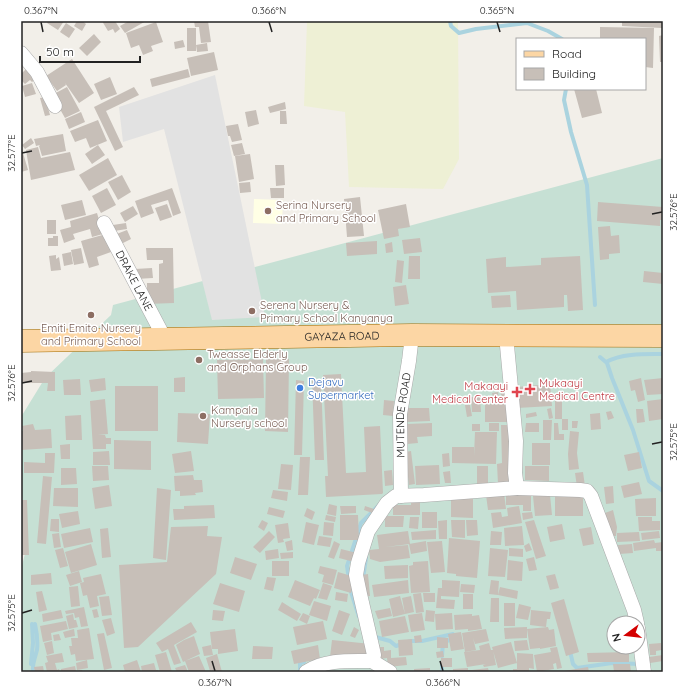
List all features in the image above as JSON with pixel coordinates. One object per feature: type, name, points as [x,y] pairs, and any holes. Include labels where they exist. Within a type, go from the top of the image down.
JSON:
[{"type":"main road","name":"GAYAZA ROAD","points":[[21,341],[412,335],[663,336]]},
{"type":"street","points":[[21,53],[37,72],[55,106]]},
{"type":"street","name":"DRAKE LANE","points":[[104,223],[165,339]]},
{"type":"street","name":"MUTENDE ROAD","points":[[401,496],[400,414],[412,335]]},
{"type":"street","points":[[506,335],[516,441],[515,473],[517,488]]},
{"type":"street","points":[[372,661],[374,655],[356,575],[358,562],[368,531],[387,503],[396,496],[517,488],[587,491],[593,502],[635,615]]},
{"type":"street","points":[[642,655],[644,672]]},
{"type":"street","points":[[306,672],[320,664],[354,660],[372,661],[390,672]]},
{"type":"shaded area","points":[[307,21],[458,21],[459,159],[443,189],[349,187],[345,112],[304,106]]},
{"type":"shaded area","points":[[215,75],[265,317],[212,320],[164,129],[123,142],[119,107]]},
{"type":"shaded area","points":[[663,158],[663,672],[21,672],[21,570],[28,541],[21,489],[21,417],[45,378],[111,315],[113,305]]},
{"type":"shaded area","name":"Serina Nursery and Primary School","points":[[254,199],[283,200],[282,224],[253,223]]},
{"type":"building","points":[[48,21],[64,21],[58,30],[47,23]]},
{"type":"building","points":[[77,21],[82,21],[86,24],[82,31],[74,26]]},
{"type":"building","points":[[102,21],[115,21],[120,29],[115,33],[113,29],[108,31]]},
{"type":"building","points":[[129,21],[146,21],[125,33],[120,26]]},
{"type":"building","points":[[194,21],[208,21],[211,42],[201,43],[199,27],[195,27]]},
{"type":"building","points":[[622,21],[662,21],[662,28],[622,26]]},
{"type":"building","points":[[156,22],[163,42],[151,46],[153,51],[143,55],[139,45],[131,48],[126,33]]},
{"type":"building","points":[[66,23],[75,29],[69,38],[60,32]]},
{"type":"building","points":[[600,27],[654,28],[653,68],[646,67],[646,38],[600,38]]},
{"type":"building","points":[[187,28],[196,28],[196,51],[187,51]]},
{"type":"building","points":[[94,34],[101,42],[87,56],[79,48]]},
{"type":"building","points":[[663,35],[663,62],[660,62],[659,36]]},
{"type":"building","points":[[183,40],[185,47],[175,49],[174,42]]},
{"type":"building","points":[[207,43],[208,51],[197,52],[196,45]]},
{"type":"building","points":[[214,52],[218,70],[191,76],[187,58]]},
{"type":"building","points":[[72,59],[94,93],[79,103],[65,83],[66,85],[57,91],[46,76]]},
{"type":"building","points":[[28,67],[37,78],[32,82],[30,80],[25,84],[21,80],[21,74]]},
{"type":"building","points":[[188,69],[190,77],[152,87],[150,79]]},
{"type":"building","points":[[110,77],[117,94],[101,100],[94,84]]},
{"type":"building","points":[[32,83],[36,94],[25,97],[22,86]]},
{"type":"building","points":[[67,87],[80,111],[65,118],[52,95]]},
{"type":"building","points":[[134,87],[139,95],[106,111],[123,147],[115,151],[94,107]]},
{"type":"building","points":[[574,90],[596,90],[602,113],[582,118]]},
{"type":"building","points":[[45,97],[50,115],[45,116],[40,98]]},
{"type":"building","points":[[285,102],[286,109],[270,113],[268,107]]},
{"type":"building","points":[[256,110],[259,124],[248,127],[245,112]]},
{"type":"building","points":[[280,111],[286,111],[287,124],[280,124]]},
{"type":"building","points":[[81,112],[85,122],[69,129],[65,119]]},
{"type":"building","points":[[98,120],[107,141],[90,148],[86,138],[75,142],[70,131]]},
{"type":"building","points":[[238,124],[242,140],[232,142],[230,136],[228,136],[226,126]]},
{"type":"building","points":[[63,134],[66,151],[42,156],[40,145],[36,146],[34,139]]},
{"type":"building","points":[[31,138],[34,143],[25,149],[22,145]]},
{"type":"building","points":[[242,143],[245,154],[234,156],[231,145]]},
{"type":"building","points":[[98,145],[105,155],[92,164],[85,154]]},
{"type":"building","points":[[21,146],[28,170],[21,172]]},
{"type":"building","points":[[38,147],[41,158],[70,152],[75,170],[31,180],[26,150]]},
{"type":"building","points":[[250,154],[254,179],[239,182],[235,156]]},
{"type":"building","points":[[108,158],[117,175],[89,191],[79,175]]},
{"type":"building","points":[[275,165],[284,165],[285,185],[276,186]]},
{"type":"building","points":[[122,175],[131,192],[118,200],[108,182]]},
{"type":"building","points":[[250,182],[251,192],[240,193],[239,183]]},
{"type":"building","points":[[107,188],[116,205],[101,213],[92,196]]},
{"type":"building","points":[[172,188],[181,213],[173,216],[168,200],[151,205],[154,213],[141,218],[135,201]]},
{"type":"building","points":[[270,188],[284,188],[284,198],[271,198]]},
{"type":"building","points":[[360,197],[364,236],[347,237],[344,199]]},
{"type":"building","points":[[82,200],[86,215],[65,220],[61,205]]},
{"type":"building","points":[[598,202],[663,207],[663,220],[660,220],[660,226],[597,221]]},
{"type":"building","points":[[167,204],[172,217],[160,221],[155,208]]},
{"type":"building","points":[[406,204],[410,227],[398,229],[399,236],[384,239],[378,210]]},
{"type":"building","points":[[133,206],[138,214],[125,222],[120,213]]},
{"type":"building","points":[[97,213],[103,234],[92,237],[90,229],[73,234],[75,239],[64,243],[60,230],[71,227],[70,221]]},
{"type":"building","points":[[47,220],[56,220],[56,234],[47,234]]},
{"type":"building","points":[[126,223],[127,229],[114,231],[113,225]]},
{"type":"building","points":[[610,226],[611,236],[619,235],[620,253],[609,254],[609,259],[600,260],[598,227]]},
{"type":"building","points":[[127,230],[131,239],[119,245],[114,235]]},
{"type":"building","points":[[106,234],[111,252],[97,257],[99,265],[89,268],[81,241]]},
{"type":"building","points":[[53,236],[58,236],[58,246],[48,246],[48,238],[53,238]]},
{"type":"building","points":[[420,238],[422,252],[404,254],[402,240]]},
{"type":"building","points":[[377,241],[377,254],[347,256],[346,243]]},
{"type":"building","points":[[392,242],[393,252],[386,253],[385,244]]},
{"type":"building","points":[[81,248],[84,263],[74,265],[71,250]]},
{"type":"building","points":[[146,248],[173,248],[174,303],[147,304],[147,283],[159,283],[159,264],[163,263],[163,260],[147,260]]},
{"type":"building","points":[[71,252],[73,264],[64,266],[62,254]]},
{"type":"building","points":[[56,255],[56,259],[59,257],[61,270],[51,271],[49,256]]},
{"type":"building","points":[[409,256],[420,256],[420,279],[408,279]]},
{"type":"building","points":[[580,256],[583,310],[568,311],[567,295],[564,295],[564,307],[517,310],[516,291],[488,293],[486,259],[506,257],[506,267],[541,265],[541,258]]},
{"type":"building","points":[[397,260],[404,261],[402,283],[395,282]]},
{"type":"building","points":[[152,268],[153,278],[136,279],[135,269]]},
{"type":"building","points":[[644,271],[663,273],[663,284],[643,282]]},
{"type":"building","points":[[406,285],[409,304],[395,306],[393,287]]},
{"type":"building","points":[[510,295],[511,307],[492,308],[491,296]]},
{"type":"building","points":[[263,359],[264,398],[218,399],[217,360]]},
{"type":"building","points":[[266,359],[289,359],[288,432],[265,431]]},
{"type":"building","points":[[31,371],[55,372],[55,391],[47,391],[48,383],[21,383],[21,373]]},
{"type":"building","points":[[341,374],[346,473],[366,472],[364,427],[380,426],[382,494],[326,497],[325,476],[328,476],[323,375]]},
{"type":"building","points":[[185,377],[185,392],[174,392],[174,378]]},
{"type":"building","points":[[105,378],[106,390],[91,392],[89,380]]},
{"type":"building","points":[[641,378],[645,400],[638,402],[635,390],[631,391],[629,381]]},
{"type":"building","points":[[663,378],[663,394],[647,395],[644,380]]},
{"type":"building","points":[[80,379],[81,395],[64,395],[63,380]]},
{"type":"building","points":[[296,380],[304,381],[302,455],[294,455]]},
{"type":"building","points":[[312,380],[321,380],[324,460],[315,460]]},
{"type":"building","points":[[550,384],[552,406],[517,408],[517,387]]},
{"type":"building","points":[[508,385],[510,402],[502,403],[500,386]]},
{"type":"building","points":[[115,386],[158,386],[158,431],[115,431]]},
{"type":"building","points":[[498,392],[499,402],[494,403],[492,393]]},
{"type":"building","points":[[555,395],[562,395],[562,419],[555,419]]},
{"type":"building","points":[[471,397],[480,397],[481,412],[472,412]]},
{"type":"building","points":[[105,399],[108,434],[98,435],[105,435],[106,438],[111,438],[111,444],[106,444],[106,449],[93,449],[90,401]]},
{"type":"building","points":[[663,399],[663,419],[649,421],[647,401]]},
{"type":"building","points":[[384,400],[394,401],[393,416],[383,415]]},
{"type":"building","points":[[485,404],[509,404],[509,422],[485,422]]},
{"type":"building","points":[[465,405],[470,405],[472,416],[467,417]]},
{"type":"building","points":[[407,408],[429,408],[430,421],[407,422]]},
{"type":"building","points":[[551,408],[553,418],[549,419],[547,409]]},
{"type":"building","points":[[636,409],[643,409],[645,422],[637,423]]},
{"type":"building","points":[[611,411],[614,418],[608,420],[606,412]]},
{"type":"building","points":[[536,412],[537,416],[526,418],[526,414]]},
{"type":"building","points":[[178,413],[210,414],[208,444],[177,442]]},
{"type":"building","points":[[600,413],[601,429],[591,430],[590,414]]},
{"type":"building","points":[[81,415],[82,440],[66,440],[65,416]]},
{"type":"building","points":[[562,419],[568,419],[568,430],[562,430]]},
{"type":"building","points":[[543,420],[552,420],[551,440],[543,440]]},
{"type":"building","points":[[572,421],[578,421],[577,428],[572,428]]},
{"type":"building","points":[[432,423],[432,436],[417,437],[418,443],[407,444],[406,424]]},
{"type":"building","points":[[489,423],[499,423],[499,431],[489,431]]},
{"type":"building","points":[[526,423],[539,423],[539,432],[525,432]]},
{"type":"building","points":[[554,423],[558,423],[559,434],[564,434],[564,440],[554,440]]},
{"type":"building","points":[[33,424],[35,430],[51,429],[52,448],[21,450],[21,431],[23,431],[22,426]]},
{"type":"building","points":[[472,424],[480,424],[480,431],[472,431]]},
{"type":"building","points":[[501,425],[511,425],[511,484],[498,484],[497,464],[502,463]]},
{"type":"building","points":[[570,431],[579,432],[577,453],[579,469],[569,470],[568,454]]},
{"type":"building","points":[[475,432],[497,432],[496,464],[452,463],[452,447],[474,447],[474,456]]},
{"type":"building","points":[[114,440],[151,441],[151,470],[114,469]]},
{"type":"building","points":[[532,443],[550,443],[550,465],[532,465]]},
{"type":"building","points":[[70,444],[70,459],[61,459],[60,445]]},
{"type":"building","points":[[109,451],[110,465],[93,465],[93,452]]},
{"type":"building","points":[[191,451],[194,471],[175,473],[172,454]]},
{"type":"building","points":[[411,451],[415,484],[409,485],[405,452]]},
{"type":"building","points":[[639,452],[642,468],[628,471],[624,455]]},
{"type":"building","points":[[45,453],[55,453],[54,473],[24,473],[24,462],[45,463]]},
{"type":"building","points":[[449,453],[450,466],[443,467],[442,454]]},
{"type":"building","points":[[300,457],[310,457],[308,495],[298,495]]},
{"type":"building","points":[[281,464],[293,465],[291,490],[278,489]]},
{"type":"building","points":[[439,465],[440,484],[416,485],[415,466]]},
{"type":"building","points":[[92,466],[108,466],[109,480],[93,481]]},
{"type":"building","points":[[477,466],[488,466],[488,487],[477,487]]},
{"type":"building","points":[[525,466],[549,466],[549,481],[525,480]]},
{"type":"building","points":[[61,468],[76,468],[77,484],[61,485]]},
{"type":"building","points":[[392,470],[393,485],[385,486],[384,471]]},
{"type":"building","points":[[450,471],[451,483],[445,483],[443,472]]},
{"type":"building","points":[[583,472],[585,486],[577,487],[575,473]]},
{"type":"building","points":[[193,475],[194,480],[202,480],[203,492],[195,493],[196,495],[180,496],[180,491],[175,491],[174,476]]},
{"type":"building","points":[[43,476],[52,477],[46,544],[37,543]]},
{"type":"building","points":[[639,482],[642,494],[624,498],[621,486]]},
{"type":"building","points":[[109,485],[112,506],[95,509],[92,488]]},
{"type":"building","points":[[613,486],[614,503],[606,504],[604,487]]},
{"type":"building","points":[[54,488],[78,488],[78,507],[53,506]]},
{"type":"building","points":[[157,488],[171,490],[166,560],[153,558]]},
{"type":"building","points":[[273,490],[288,492],[287,501],[271,498]]},
{"type":"building","points":[[504,493],[506,509],[488,510],[486,495]]},
{"type":"building","points":[[506,495],[531,495],[531,511],[523,511],[523,505],[506,505]]},
{"type":"building","points":[[550,495],[552,515],[535,516],[533,496]]},
{"type":"building","points":[[555,496],[583,496],[583,516],[555,516]]},
{"type":"building","points":[[451,498],[473,499],[473,518],[451,517]]},
{"type":"building","points":[[656,498],[656,516],[636,516],[635,499]]},
{"type":"building","points":[[21,500],[27,500],[29,555],[21,555]]},
{"type":"building","points":[[411,501],[420,501],[420,515],[393,515],[393,505],[411,505]]},
{"type":"building","points":[[329,504],[337,506],[336,516],[327,514]]},
{"type":"building","points":[[214,505],[215,518],[174,520],[173,509],[184,509],[184,506]]},
{"type":"building","points":[[340,506],[356,506],[356,513],[341,514]]},
{"type":"building","points":[[365,506],[377,510],[375,514],[364,510]]},
{"type":"building","points":[[519,506],[522,523],[493,528],[491,513],[501,512],[502,517],[508,516],[507,508]]},
{"type":"building","points":[[269,507],[285,511],[283,518],[267,514]]},
{"type":"building","points":[[307,508],[315,512],[312,520],[304,516]]},
{"type":"building","points":[[613,510],[617,527],[616,536],[611,536],[605,513]]},
{"type":"building","points":[[78,511],[80,524],[62,528],[59,514]]},
{"type":"building","points":[[422,512],[437,512],[437,528],[422,528]]},
{"type":"building","points":[[532,512],[533,518],[523,520],[522,513]]},
{"type":"building","points":[[326,515],[336,517],[335,522],[325,520]]},
{"type":"building","points":[[340,515],[358,515],[359,540],[340,540]]},
{"type":"building","points":[[385,516],[404,516],[403,527],[385,527]]},
{"type":"building","points":[[410,517],[419,517],[418,529],[409,528]]},
{"type":"building","points":[[638,517],[652,517],[652,521],[660,521],[660,530],[639,531]]},
{"type":"building","points":[[51,519],[59,519],[59,532],[50,531]]},
{"type":"building","points":[[262,520],[268,523],[264,531],[258,527]]},
{"type":"building","points":[[447,520],[447,539],[439,539],[438,521]]},
{"type":"building","points":[[451,520],[465,520],[465,538],[452,537]]},
{"type":"building","points":[[466,520],[477,520],[478,535],[467,536]]},
{"type":"building","points":[[534,520],[546,556],[536,559],[525,522]]},
{"type":"building","points":[[306,522],[319,525],[314,545],[302,542]]},
{"type":"building","points":[[324,522],[334,523],[333,536],[323,535]]},
{"type":"building","points":[[288,523],[290,538],[283,539],[284,542],[278,543],[275,525]]},
{"type":"building","points":[[562,524],[565,539],[550,542],[547,527]]},
{"type":"building","points":[[208,526],[207,536],[222,537],[216,574],[138,647],[124,648],[119,565],[167,562],[171,527]]},
{"type":"building","points":[[522,526],[524,545],[505,546],[504,528]]},
{"type":"building","points":[[591,527],[594,544],[583,546],[579,529]]},
{"type":"building","points":[[90,528],[93,542],[64,548],[61,534]]},
{"type":"building","points":[[108,528],[111,557],[102,558],[100,529]]},
{"type":"building","points":[[436,530],[436,539],[412,540],[411,532]]},
{"type":"building","points":[[269,531],[275,537],[260,553],[253,547]]},
{"type":"building","points":[[408,531],[410,544],[385,547],[408,545],[410,558],[380,562],[370,559],[369,550],[379,549],[377,535]]},
{"type":"building","points":[[491,531],[502,532],[501,545],[490,545]]},
{"type":"building","points":[[659,531],[660,538],[642,540],[641,533]]},
{"type":"building","points":[[639,532],[640,541],[617,542],[617,533]]},
{"type":"building","points":[[59,533],[61,547],[54,548],[52,534]]},
{"type":"building","points":[[319,536],[332,538],[330,547],[317,545]]},
{"type":"building","points":[[449,538],[480,541],[477,578],[456,576],[456,574],[447,573]]},
{"type":"building","points":[[292,540],[293,550],[287,551],[285,542]]},
{"type":"building","points":[[654,540],[655,543],[663,542],[663,551],[656,551],[656,548],[634,551],[633,543]]},
{"type":"building","points":[[334,541],[340,544],[334,559],[328,557]]},
{"type":"building","points":[[426,541],[427,551],[411,554],[409,544]]},
{"type":"building","points":[[442,541],[445,572],[431,573],[427,542]]},
{"type":"building","points":[[529,543],[532,550],[526,552],[524,546]]},
{"type":"building","points":[[91,544],[97,565],[71,573],[65,552]]},
{"type":"building","points":[[632,544],[633,553],[619,554],[618,545]]},
{"type":"building","points":[[63,548],[68,566],[60,568],[55,550]]},
{"type":"building","points":[[490,548],[508,550],[505,577],[488,576]]},
{"type":"building","points":[[509,548],[523,549],[523,557],[509,556]]},
{"type":"building","points":[[278,549],[279,558],[266,560],[265,551]]},
{"type":"building","points":[[341,549],[361,554],[358,563],[339,558]]},
{"type":"building","points":[[293,552],[293,558],[281,559],[280,553]]},
{"type":"building","points":[[235,557],[257,564],[251,580],[230,573]]},
{"type":"building","points":[[534,557],[537,570],[529,571],[526,559]]},
{"type":"building","points":[[508,560],[523,562],[522,581],[507,580]]},
{"type":"building","points":[[272,561],[289,561],[289,576],[272,576]]},
{"type":"building","points":[[428,561],[430,592],[411,593],[409,566],[413,565],[413,562]]},
{"type":"building","points":[[408,565],[408,578],[385,579],[384,566]]},
{"type":"building","points":[[320,566],[337,570],[333,585],[322,582],[324,575],[318,573]]},
{"type":"building","points":[[79,571],[82,582],[70,586],[66,575]]},
{"type":"building","points":[[338,572],[355,577],[351,593],[334,588]]},
{"type":"building","points":[[51,573],[52,584],[31,585],[31,575]]},
{"type":"building","points":[[101,574],[106,594],[97,596],[99,606],[90,608],[87,595],[83,596],[80,583],[84,582],[83,578]]},
{"type":"building","points":[[368,574],[370,596],[362,597],[362,575]]},
{"type":"building","points":[[555,574],[559,588],[550,590],[546,576]]},
{"type":"building","points":[[267,577],[276,578],[273,591],[264,589]]},
{"type":"building","points":[[295,580],[320,590],[316,599],[314,598],[310,606],[288,597]]},
{"type":"building","points":[[408,580],[409,593],[374,597],[372,585]]},
{"type":"building","points":[[442,580],[460,581],[459,597],[441,596],[441,599],[455,600],[454,609],[436,608],[438,588],[442,588]]},
{"type":"building","points":[[491,580],[499,581],[498,595],[489,594]]},
{"type":"building","points":[[220,583],[245,591],[239,612],[213,604]]},
{"type":"building","points":[[323,583],[332,586],[327,600],[318,598]]},
{"type":"building","points":[[461,584],[475,585],[474,593],[460,592]]},
{"type":"building","points":[[78,586],[80,606],[71,607],[69,587]]},
{"type":"building","points":[[500,587],[518,591],[517,599],[498,595]]},
{"type":"building","points":[[42,591],[47,610],[39,612],[36,592]]},
{"type":"building","points":[[336,592],[348,594],[347,602],[335,600]]},
{"type":"building","points":[[421,593],[424,612],[416,613],[413,594]]},
{"type":"building","points":[[423,593],[435,593],[435,602],[424,602]]},
{"type":"building","points":[[463,594],[473,594],[473,609],[463,609]]},
{"type":"building","points":[[109,596],[112,615],[102,616],[99,597]]},
{"type":"building","points":[[400,596],[405,614],[393,617],[389,599]]},
{"type":"building","points":[[411,596],[414,612],[405,614],[402,598]]},
{"type":"building","points":[[491,598],[499,598],[499,622],[490,622]]},
{"type":"building","points":[[564,599],[579,652],[566,656],[551,603]]},
{"type":"building","points":[[314,601],[331,606],[327,621],[309,615]]},
{"type":"building","points":[[282,602],[301,614],[297,621],[278,610]]},
{"type":"building","points":[[504,603],[515,603],[515,626],[504,626]]},
{"type":"building","points":[[519,604],[531,607],[528,620],[516,618]]},
{"type":"building","points":[[84,607],[88,626],[81,627],[79,617],[75,618],[74,613],[66,614],[65,611]]},
{"type":"building","points":[[390,608],[392,616],[378,619],[375,611]]},
{"type":"building","points":[[97,609],[99,617],[94,618],[92,610]]},
{"type":"building","points":[[61,610],[63,618],[43,622],[42,614]]},
{"type":"building","points":[[213,610],[225,611],[223,621],[212,620]]},
{"type":"building","points":[[339,610],[350,614],[342,635],[332,631]]},
{"type":"building","points":[[426,610],[435,611],[434,622],[425,621]]},
{"type":"building","points":[[531,610],[551,612],[550,619],[547,619],[546,627],[530,625]]},
{"type":"building","points":[[303,613],[310,616],[307,624],[299,620]]},
{"type":"building","points":[[422,613],[425,630],[411,632],[408,615]]},
{"type":"building","points":[[452,613],[453,629],[436,630],[435,614]]},
{"type":"building","points":[[73,614],[74,620],[76,620],[78,627],[69,629],[66,616]]},
{"type":"building","points":[[472,614],[472,616],[479,615],[482,629],[468,631],[468,629],[455,630],[454,615]]},
{"type":"building","points":[[405,616],[409,632],[382,637],[379,621]]},
{"type":"building","points":[[111,618],[115,633],[107,636],[102,620]]},
{"type":"building","points":[[66,621],[68,629],[51,633],[52,640],[43,642],[40,626]]},
{"type":"building","points":[[323,621],[327,639],[297,645],[293,627]]},
{"type":"building","points":[[191,622],[197,632],[174,645],[181,663],[174,665],[168,649],[162,652],[156,643]]},
{"type":"building","points":[[354,627],[359,630],[355,638],[350,636]]},
{"type":"building","points":[[527,627],[527,638],[505,639],[504,628]]},
{"type":"building","points":[[548,627],[549,630],[554,629],[556,646],[530,649],[527,629]]},
{"type":"building","points":[[89,628],[94,659],[76,661],[75,654],[71,655],[69,646],[72,646],[71,638],[78,638],[77,630]]},
{"type":"building","points":[[74,629],[75,636],[65,638],[63,632]]},
{"type":"building","points":[[235,629],[238,651],[218,654],[218,649],[212,649],[210,632]]},
{"type":"building","points":[[486,629],[489,641],[475,644],[473,638],[476,650],[465,652],[462,633]]},
{"type":"building","points":[[461,632],[464,649],[451,651],[448,634]]},
{"type":"building","points":[[104,633],[112,668],[104,670],[97,634]]},
{"type":"building","points":[[59,634],[61,640],[54,641],[53,635]]},
{"type":"building","points":[[421,635],[422,642],[415,643],[414,636]]},
{"type":"building","points":[[194,636],[200,654],[183,662],[176,645]]},
{"type":"building","points":[[437,637],[448,638],[448,648],[437,648]]},
{"type":"building","points":[[412,639],[413,655],[399,656],[398,640]]},
{"type":"building","points":[[332,640],[371,644],[369,660],[330,657]]},
{"type":"building","points":[[527,640],[529,650],[515,651],[514,641]]},
{"type":"building","points":[[52,641],[54,653],[47,655],[44,643]]},
{"type":"building","points":[[511,642],[517,663],[498,668],[492,647]]},
{"type":"building","points":[[489,643],[491,650],[493,650],[496,665],[484,667],[483,665],[486,664],[467,667],[464,652],[480,650],[479,646]]},
{"type":"building","points":[[661,643],[662,650],[656,651],[656,655],[650,655],[649,644]]},
{"type":"building","points":[[211,645],[213,655],[204,656],[202,647]]},
{"type":"building","points":[[318,645],[320,659],[294,664],[291,651]]},
{"type":"building","points":[[380,645],[380,647],[384,647],[384,651],[391,650],[391,658],[406,657],[407,665],[388,667],[387,658],[380,659],[374,646]]},
{"type":"building","points":[[253,646],[273,647],[272,659],[252,659]]},
{"type":"building","points":[[557,647],[562,668],[557,669],[556,663],[553,664],[554,669],[537,672],[534,655],[551,652],[550,648]]},
{"type":"building","points":[[443,651],[444,657],[437,658],[436,652]]},
{"type":"building","points":[[166,652],[172,672],[160,672],[155,655]]},
{"type":"building","points":[[62,653],[64,662],[55,663],[57,670],[59,669],[60,672],[47,672],[45,663],[48,662],[46,656]]},
{"type":"building","points":[[517,653],[533,654],[534,669],[529,668],[529,672],[513,672],[513,669],[517,669]]},
{"type":"building","points":[[587,653],[606,653],[606,655],[629,655],[629,662],[588,662]]},
{"type":"building","points":[[217,654],[222,672],[212,672],[212,670],[210,671],[206,658]]},
{"type":"building","points":[[663,655],[663,661],[650,663],[649,657]]},
{"type":"building","points":[[199,656],[206,672],[189,672],[185,661]]},
{"type":"building","points":[[441,658],[452,658],[452,667],[441,667]]},
{"type":"building","points":[[87,660],[88,668],[77,670],[76,663]]},
{"type":"building","points":[[137,660],[141,672],[125,672],[123,665]]},
{"type":"building","points":[[154,663],[156,670],[159,672],[142,672],[141,666]]},
{"type":"building","points":[[613,664],[630,664],[631,672],[614,672]]},
{"type":"building","points":[[185,665],[188,672],[177,672],[175,668]]},
{"type":"building","points":[[43,666],[44,672],[35,672],[34,667]]},
{"type":"building","points":[[75,666],[76,671],[82,670],[83,672],[61,672],[61,669]]},
{"type":"building","points":[[588,667],[589,672],[564,672],[564,671]]},
{"type":"building","points":[[430,668],[430,672],[414,672],[414,669]]},
{"type":"building","points":[[468,668],[468,670],[472,670],[488,668],[489,672],[453,672],[453,669]]},
{"type":"waterway","points":[[450,21],[451,26],[459,33],[476,29],[527,23],[548,31],[560,38]]},
{"type":"waterway","points":[[566,90],[564,100],[571,132],[587,185],[595,305]]},
{"type":"waterway","points":[[606,362],[626,356],[663,354]]},
{"type":"waterway","points":[[600,357],[607,363],[633,430],[649,481],[663,491]]},
{"type":"waterway","points":[[349,580],[347,566],[361,523],[379,505]]},
{"type":"waterway","points":[[363,579],[366,558]]},
{"type":"waterway","points":[[350,589],[359,617]]},
{"type":"waterway","points":[[31,664],[33,643],[32,624]]},
{"type":"waterway","points":[[33,672],[33,664],[37,650],[35,624]]},
{"type":"waterway","points":[[372,636],[390,641],[396,646],[411,641],[422,641],[453,634]]},
{"type":"waterway","points":[[442,656],[443,642],[454,639]]},
{"type":"waterway","points":[[570,651],[573,664],[577,668],[612,663],[640,664]]},
{"type":"waterway","points":[[300,672],[300,663],[304,662]]},
{"type":"waterway","points":[[442,663],[442,672]]},
{"type":"place","name":"Serina Nursery and Primary School","points":[[268,211]]},
{"type":"place","name":"Serena Nursery & Primary School Kanyanya","points":[[252,311]]},
{"type":"place","name":"Emiti Emito Nursery and Primary School","points":[[91,315]]},
{"type":"place","name":"Tweasse Elderly and Orphans Group","points":[[199,360]]},
{"type":"place","name":"Dejavu Supermarket","points":[[300,388]]},
{"type":"place","name":"Mukaayi Medical Centre","points":[[530,389]]},
{"type":"place","name":"Makaayi Medical Center","points":[[517,392]]},
{"type":"place","name":"Kampala Nursery school","points":[[203,416]]}]
